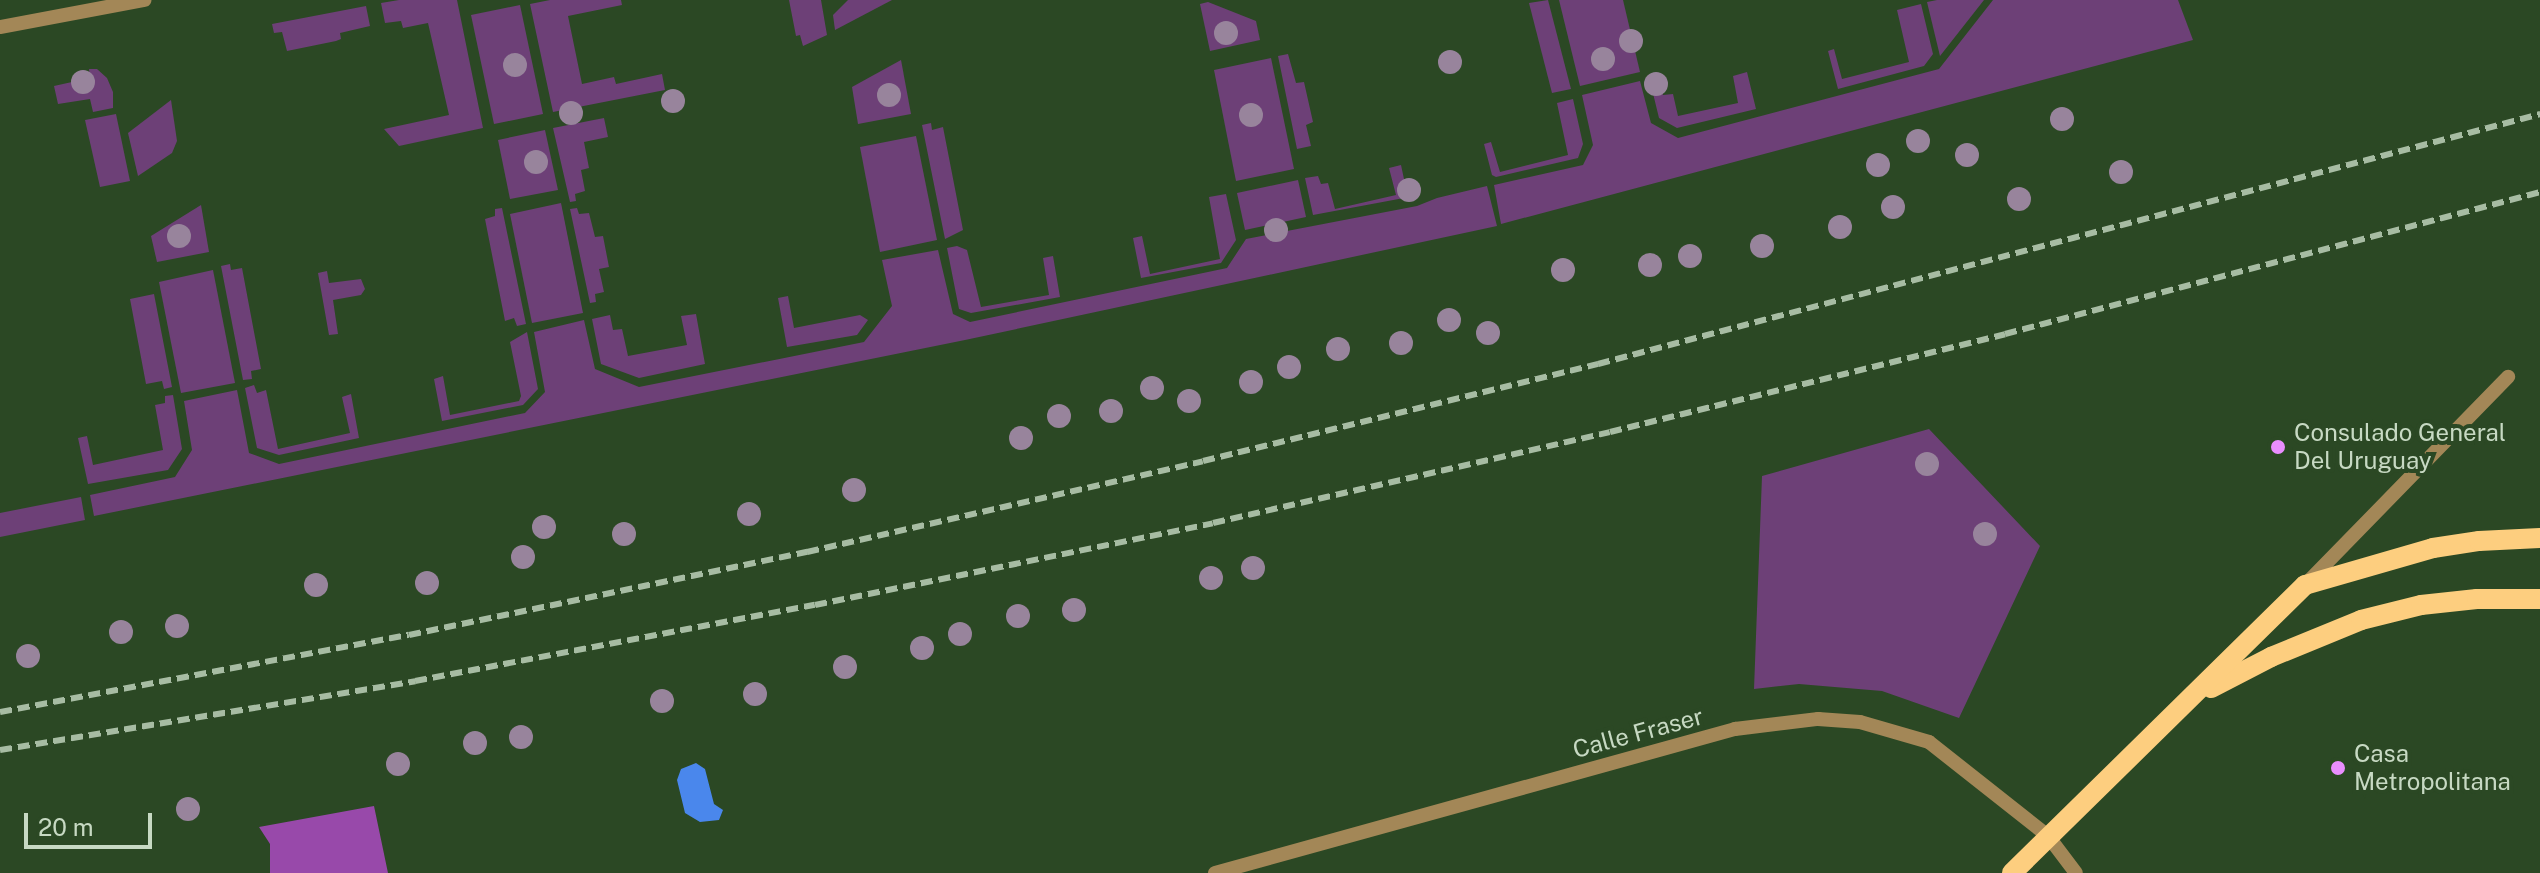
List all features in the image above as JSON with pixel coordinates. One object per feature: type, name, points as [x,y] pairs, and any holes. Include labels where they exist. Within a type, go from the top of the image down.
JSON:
[{"type":"main road","points":[[2012,873],[2305,585],[2433,548],[2479,541],[2540,538]]},
{"type":"main road","points":[[2193,697],[2271,657],[2361,620],[2421,605],[2477,599],[2540,599]]},
{"type":"street","points":[[0,27],[144,0]]},
{"type":"street","points":[[2305,585],[2508,377]]},
{"type":"street","name":"Calle Fraser","points":[[1215,873],[1735,729],[1818,719],[1860,722],[1929,742],[2048,836],[2076,873]]},
{"type":"shaded area","points":[[457,0],[483,128],[399,146],[384,129],[449,115],[428,23],[403,28],[401,21],[385,23],[381,3]]},
{"type":"shaded area","points":[[550,0],[621,0],[622,5],[568,16],[582,84],[614,77],[616,84],[662,74],[665,90],[553,112],[530,4]]},
{"type":"shaded area","points":[[789,0],[821,0],[827,35],[803,46],[800,35],[796,36]]},
{"type":"shaded area","points":[[848,0],[892,0],[835,30],[833,15]]},
{"type":"shaded area","points":[[1548,0],[1571,89],[1552,93],[1529,3]]},
{"type":"shaded area","points":[[1559,0],[1623,0],[1640,72],[1580,86]]},
{"type":"shaded area","points":[[1984,0],[1940,56],[1927,2]]},
{"type":"shaded area","points":[[1993,0],[2178,0],[2193,40],[1501,224],[1494,185],[1583,165],[1593,145],[1582,95],[1640,81],[1651,123],[1678,138],[1939,69]]},
{"type":"shaded area","points":[[1208,2],[1256,21],[1260,40],[1210,51],[1200,4]]},
{"type":"shaded area","points":[[1921,4],[1933,54],[1924,66],[1838,89],[1828,51],[1834,49],[1842,79],[1909,62],[1897,10]]},
{"type":"shaded area","points":[[520,5],[543,114],[494,124],[471,15]]},
{"type":"shaded area","points":[[366,6],[370,26],[340,33],[341,39],[336,41],[287,51],[282,32],[274,33],[272,24]]},
{"type":"shaded area","points":[[1288,54],[1296,83],[1304,82],[1313,122],[1306,125],[1311,146],[1297,149],[1278,56]]},
{"type":"shaded area","points":[[1271,58],[1294,169],[1236,181],[1214,70]]},
{"type":"shaded area","points":[[901,60],[911,114],[858,124],[852,87]]},
{"type":"shaded area","points":[[89,69],[97,69],[107,78],[113,92],[113,108],[93,112],[90,99],[58,104],[54,86],[90,78]]},
{"type":"shaded area","points":[[1747,72],[1756,109],[1677,128],[1659,118],[1649,77],[1659,75],[1663,95],[1673,94],[1678,116],[1738,103],[1733,76]]},
{"type":"shaded area","points":[[1573,99],[1583,144],[1578,158],[1496,177],[1492,175],[1484,144],[1491,142],[1500,172],[1568,155],[1557,103]]},
{"type":"shaded area","points":[[171,100],[177,141],[172,153],[138,176],[128,133]]},
{"type":"shaded area","points":[[116,114],[130,181],[100,187],[85,120]]},
{"type":"shaded area","points":[[604,118],[608,137],[584,142],[589,168],[581,170],[585,191],[575,194],[576,201],[570,202],[553,128]]},
{"type":"shaded area","points":[[931,123],[932,130],[943,127],[963,230],[945,239],[922,125]]},
{"type":"shaded area","points":[[545,130],[558,190],[510,199],[498,140]]},
{"type":"shaded area","points":[[916,136],[937,240],[880,252],[860,147]]},
{"type":"shaded area","points":[[1401,165],[1407,193],[1404,198],[1313,215],[1305,178],[1318,176],[1321,184],[1328,183],[1335,209],[1396,195],[1389,168]]},
{"type":"shaded area","points":[[1298,180],[1306,217],[1245,230],[1237,193]]},
{"type":"shaded area","points":[[1487,186],[1497,226],[965,340],[94,516],[90,495],[175,477],[192,450],[184,401],[237,390],[249,453],[279,464],[525,413],[545,392],[534,332],[584,320],[595,369],[639,387],[864,342],[892,306],[882,260],[938,250],[953,314],[970,322],[1227,268],[1246,239],[1417,206]]},
{"type":"shaded area","points":[[1226,194],[1236,240],[1221,263],[1141,278],[1133,238],[1142,236],[1150,274],[1220,259],[1209,197]]},
{"type":"shaded area","points":[[561,203],[583,313],[532,323],[510,214]]},
{"type":"shaded area","points":[[201,205],[209,252],[157,262],[151,236]]},
{"type":"shaded area","points":[[502,208],[526,324],[517,326],[514,318],[505,321],[485,219],[495,216],[495,209]]},
{"type":"shaded area","points":[[577,208],[579,214],[589,213],[595,237],[603,236],[609,267],[599,269],[604,292],[595,294],[596,302],[590,303],[570,209]]},
{"type":"shaded area","points":[[957,246],[967,250],[981,307],[1049,295],[1043,258],[1053,256],[1060,297],[971,313],[959,309],[947,248]]},
{"type":"shaded area","points":[[230,264],[231,270],[242,268],[261,369],[251,371],[252,379],[243,380],[221,266]]},
{"type":"shaded area","points":[[213,270],[235,383],[181,393],[159,282]]},
{"type":"shaded area","points":[[327,271],[329,283],[361,279],[365,289],[361,295],[333,300],[338,334],[329,335],[318,273]]},
{"type":"shaded area","points":[[154,294],[172,387],[164,389],[162,381],[146,384],[130,299]]},
{"type":"shaded area","points":[[788,296],[794,328],[860,315],[868,320],[857,335],[787,347],[778,298]]},
{"type":"shaded area","points":[[696,314],[705,364],[639,378],[601,364],[592,319],[610,315],[613,330],[622,329],[628,356],[687,345],[681,316]]},
{"type":"shaded area","points":[[527,332],[538,389],[523,405],[442,421],[434,379],[443,376],[450,415],[519,401],[521,396],[510,342]]},
{"type":"shaded area","points":[[254,385],[257,393],[266,390],[278,449],[350,433],[342,397],[351,394],[359,438],[279,455],[257,448],[245,388]]},
{"type":"shaded area","points":[[173,395],[182,449],[168,470],[88,484],[78,438],[87,436],[93,465],[163,450],[155,405],[165,403],[165,396]]},
{"type":"shaded area","points":[[1929,429],[2040,546],[1959,718],[1882,691],[1799,684],[1754,689],[1762,476]]},
{"type":"shaded area","points":[[81,497],[85,520],[0,537],[0,513]]},
{"type":"shaded area","points":[[374,806],[388,873],[270,873],[270,844],[259,827]]},
{"type":"water","points":[[696,763],[705,769],[714,804],[723,810],[719,820],[700,822],[685,813],[677,780],[681,769]]},
{"type":"railway","points":[[0,712],[409,635],[807,552],[1203,461],[1598,364],[2540,114]]},
{"type":"railway","points":[[0,750],[415,681],[815,605],[1213,523],[1610,432],[2005,334],[2540,192]]},
{"type":"place","name":"Consulado General Del Uruguay","points":[[2278,447]]},
{"type":"place","name":"Casa Metropolitana","points":[[2338,768]]}]
